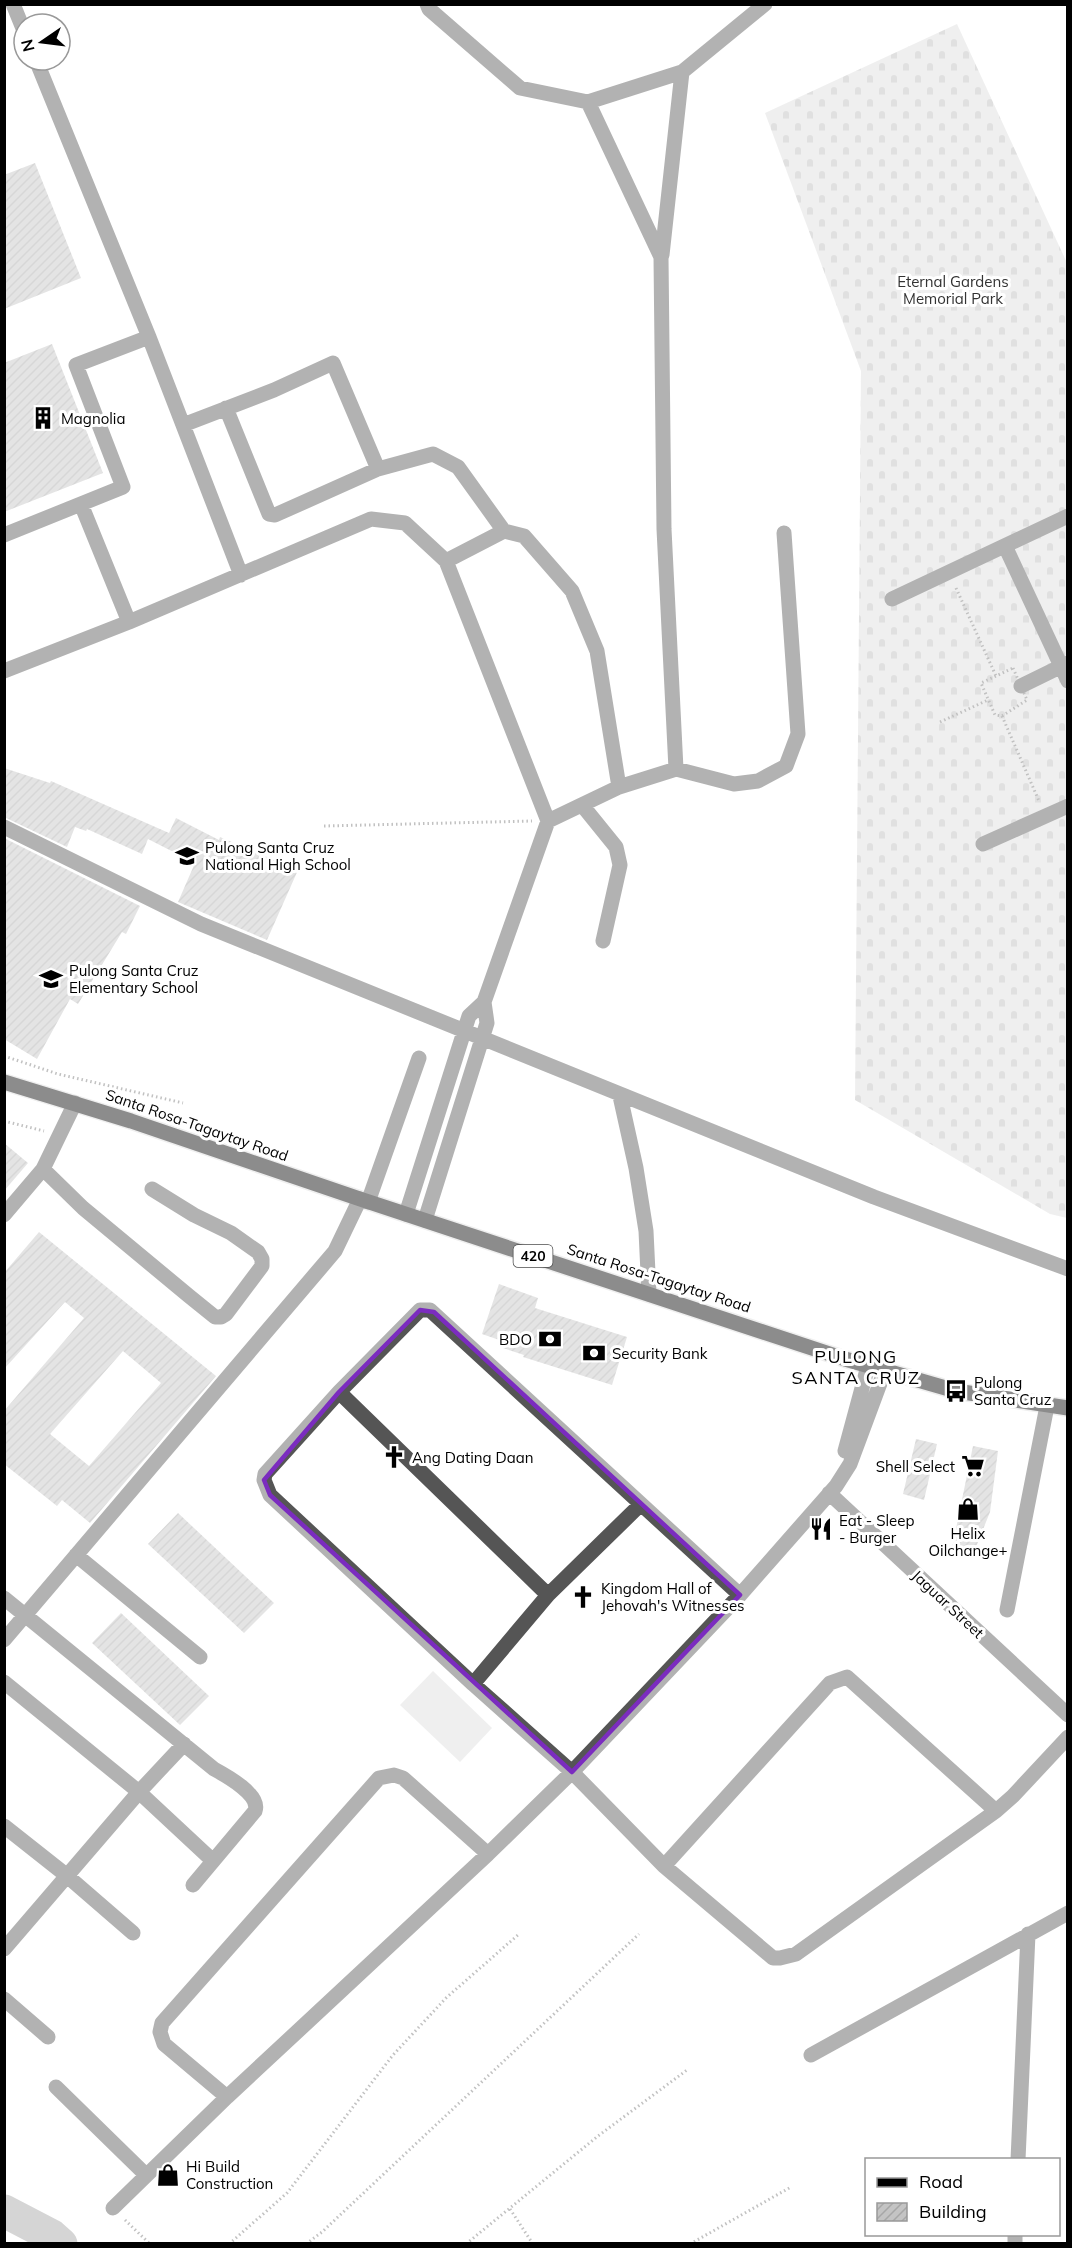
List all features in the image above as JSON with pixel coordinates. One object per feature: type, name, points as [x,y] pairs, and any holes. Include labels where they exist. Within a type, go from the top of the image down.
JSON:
[{"type":"main road","name":"Santa Rosa-Tagaytay Road","points":[[4,1082],[75,1103],[425,1221],[868,1366],[956,1390],[1068,1408]]},
{"type":"street","points":[[427,4],[429,9],[520,88],[588,102],[682,72],[765,4]]},
{"type":"street","points":[[41,72],[241,575]]},
{"type":"street","points":[[676,769],[664,529],[661,257],[682,72]]},
{"type":"street","points":[[588,102],[661,257]]},
{"type":"street","points":[[4,535],[123,487],[76,365],[148,337]]},
{"type":"street","points":[[183,425],[274,390],[333,363],[378,469]]},
{"type":"street","points":[[226,408],[269,514],[275,515],[378,469],[433,454],[459,467],[504,531],[524,536],[572,591],[597,651],[619,787]]},
{"type":"street","points":[[81,504],[129,622]]},
{"type":"street","points":[[892,598],[1068,516]]},
{"type":"street","points":[[4,672],[129,622],[371,519],[405,523],[446,561],[548,821],[484,1002],[469,1016],[406,1214]]},
{"type":"street","points":[[446,561],[504,531]]},
{"type":"street","points":[[548,821],[619,787],[676,769],[734,784],[758,781],[786,766],[798,734],[784,533]]},
{"type":"street","points":[[1005,546],[1064,664],[1068,681]]},
{"type":"street","points":[[1021,686],[1064,664]]},
{"type":"street","points":[[582,805],[616,847],[620,865],[603,941]]},
{"type":"street","points":[[983,844],[1067,809]]},
{"type":"street","points":[[4,827],[201,924],[464,1030],[620,1096],[874,1197],[1068,1269]]},
{"type":"street","points":[[425,1221],[483,1039],[487,1023],[484,1002]]},
{"type":"street","points":[[4,1640],[335,1251],[364,1200],[418,1058]]},
{"type":"street","points":[[620,1096],[646,1231],[649,1294]]},
{"type":"street","points":[[4,1215],[43,1169],[75,1103]]},
{"type":"street","points":[[43,1169],[83,1208],[215,1317],[221,1317],[226,1314],[262,1266],[262,1259],[258,1252],[231,1233],[194,1215],[152,1189]]},
{"type":"street","points":[[740,1595],[430,1310],[420,1310],[339,1392],[265,1474],[264,1480],[270,1495],[473,1684],[572,1772],[664,1866],[773,1958],[796,1954],[996,1811],[1068,1737]]},
{"type":"street","points":[[840,1477],[841,1462],[868,1366]]},
{"type":"street","points":[[113,2208],[227,2097],[488,1854],[572,1772],[740,1595],[830,1493],[850,1464],[885,1370]]},
{"type":"street","points":[[339,1392],[548,1595]]},
{"type":"street","points":[[1008,1610],[1047,1406]]},
{"type":"street","name":"Jaguar Street","points":[[830,1493],[1068,1715]]},
{"type":"street","points":[[473,1684],[548,1595],[641,1504]]},
{"type":"street","points":[[76,1555],[200,1657]]},
{"type":"street","points":[[4,1598],[184,1744],[250,1794],[257,1803],[249,1820],[212,1860],[193,1885]]},
{"type":"street","points":[[664,1866],[830,1683],[847,1677],[996,1811]]},
{"type":"street","points":[[4,1682],[139,1792],[212,1860]]},
{"type":"street","points":[[4,1949],[66,1875],[184,1744]]},
{"type":"street","points":[[227,2097],[164,2044],[160,2032],[162,2024],[379,1778],[394,1775],[403,1779],[488,1854]]},
{"type":"street","points":[[4,1826],[66,1875],[133,1933]]},
{"type":"street","points":[[811,2055],[1068,1912]]},
{"type":"street","points":[[1018,2158],[1028,1934]]},
{"type":"street","points":[[4,1999],[48,2037]]},
{"type":"street","points":[[56,2087],[146,2175]]},
{"type":"path","points":[[949,573],[996,676]]},
{"type":"path","points":[[940,722],[988,700]]},
{"type":"path","points":[[1002,716],[1045,817]]},
{"type":"path","points":[[324,826],[548,821]]},
{"type":"path","points":[[4,1056],[58,1074],[183,1103]]},
{"type":"path","points":[[4,1120],[60,1136]]},
{"type":"path","points":[[229,2244],[287,2193],[393,2055],[446,1998],[519,1934]]},
{"type":"path","points":[[306,2244],[322,2232],[639,1934]]},
{"type":"path","points":[[466,2244],[598,2136],[687,2070]]},
{"type":"path","points":[[690,2244],[791,2187]]},
{"type":"path","points":[[113,2208],[150,2244]]},
{"type":"path","points":[[510,2209],[533,2244]]},
{"type":"highlighted area","points":[[420,1310],[434,1312],[740,1595],[572,1772],[270,1495],[264,1480],[339,1392]]},
{"type":"green space","name":"Eternal Gardens Memorial Park","points":[[957,24],[1067,263],[1067,1218],[1050,1214],[855,1100],[861,371],[765,113]]},
{"type":"green space","points":[[433,1671],[492,1728],[460,1762],[400,1705]]},
{"type":"building","points":[[35,163],[81,278],[4,309],[4,175]]},
{"type":"building","name":"Magnolia","points":[[52,344],[103,473],[4,512],[4,363]]},
{"type":"building","points":[[4,768],[50,783],[51,781],[169,833],[176,818],[219,840],[220,837],[298,870],[267,940],[178,902],[195,863],[148,839],[142,854],[87,829],[86,831],[75,827],[67,847],[4,817]]},
{"type":"building","name":"Pulong Santa Cruz Elementary School","points":[[4,838],[140,906],[126,934],[122,932],[78,1004],[70,999],[37,1059],[4,1039]]},
{"type":"building","points":[[4,1143],[28,1163],[4,1191]]},
{"type":"building","points":[[39,1232],[216,1376],[90,1523],[62,1500],[57,1506],[4,1464],[4,1411],[84,1318],[65,1302],[4,1369],[4,1273]],"holes":[[[123,1351],[161,1383],[89,1466],[50,1434]]]},
{"type":"building","points":[[499,1284],[538,1298],[535,1308],[627,1337],[612,1385],[523,1357],[524,1355],[503,1348],[505,1342],[482,1334]]},
{"type":"building","points":[[916,1439],[937,1444],[924,1500],[903,1494]]},
{"type":"building","points":[[973,1446],[998,1451],[990,1512],[972,1557],[951,1553]]},
{"type":"building","points":[[178,1513],[274,1603],[244,1633],[148,1544]]},
{"type":"building","points":[[121,1613],[209,1696],[180,1725],[92,1643]]},
{"type":"waterway","points":[[4,2211],[52,2236],[61,2244]]},
{"type":"place","name":"Magnolia","points":[[43,418]]},
{"type":"place","name":"Pulong Santa Cruz National High School","points":[[187,856]]},
{"type":"place","name":"Pulong Santa Cruz Elementary School","points":[[51,979]]},
{"type":"place","name":"BDO","points":[[550,1339]]},
{"type":"place","name":"Security Bank","points":[[594,1353]]},
{"type":"place","name":"Pulong Santa Cruz","points":[[956,1391]]},
{"type":"place","name":"Ang Dating Daan","points":[[394,1457]]},
{"type":"place","name":"Shell Select","points":[[973,1466]]},
{"type":"place","name":"Helix Oilchange+","points":[[968,1509]]},
{"type":"place","name":"Eat - Sleep - Burger","points":[[821,1529]]},
{"type":"place","name":"Kingdom Hall of Jehovah's Witnesses","points":[[583,1597]]},
{"type":"place","name":"Hi Build Construction","points":[[168,2175]]},
{"type":"district","name":"PULONG SANTA CRUZ","points":[[856,1366]]}]
